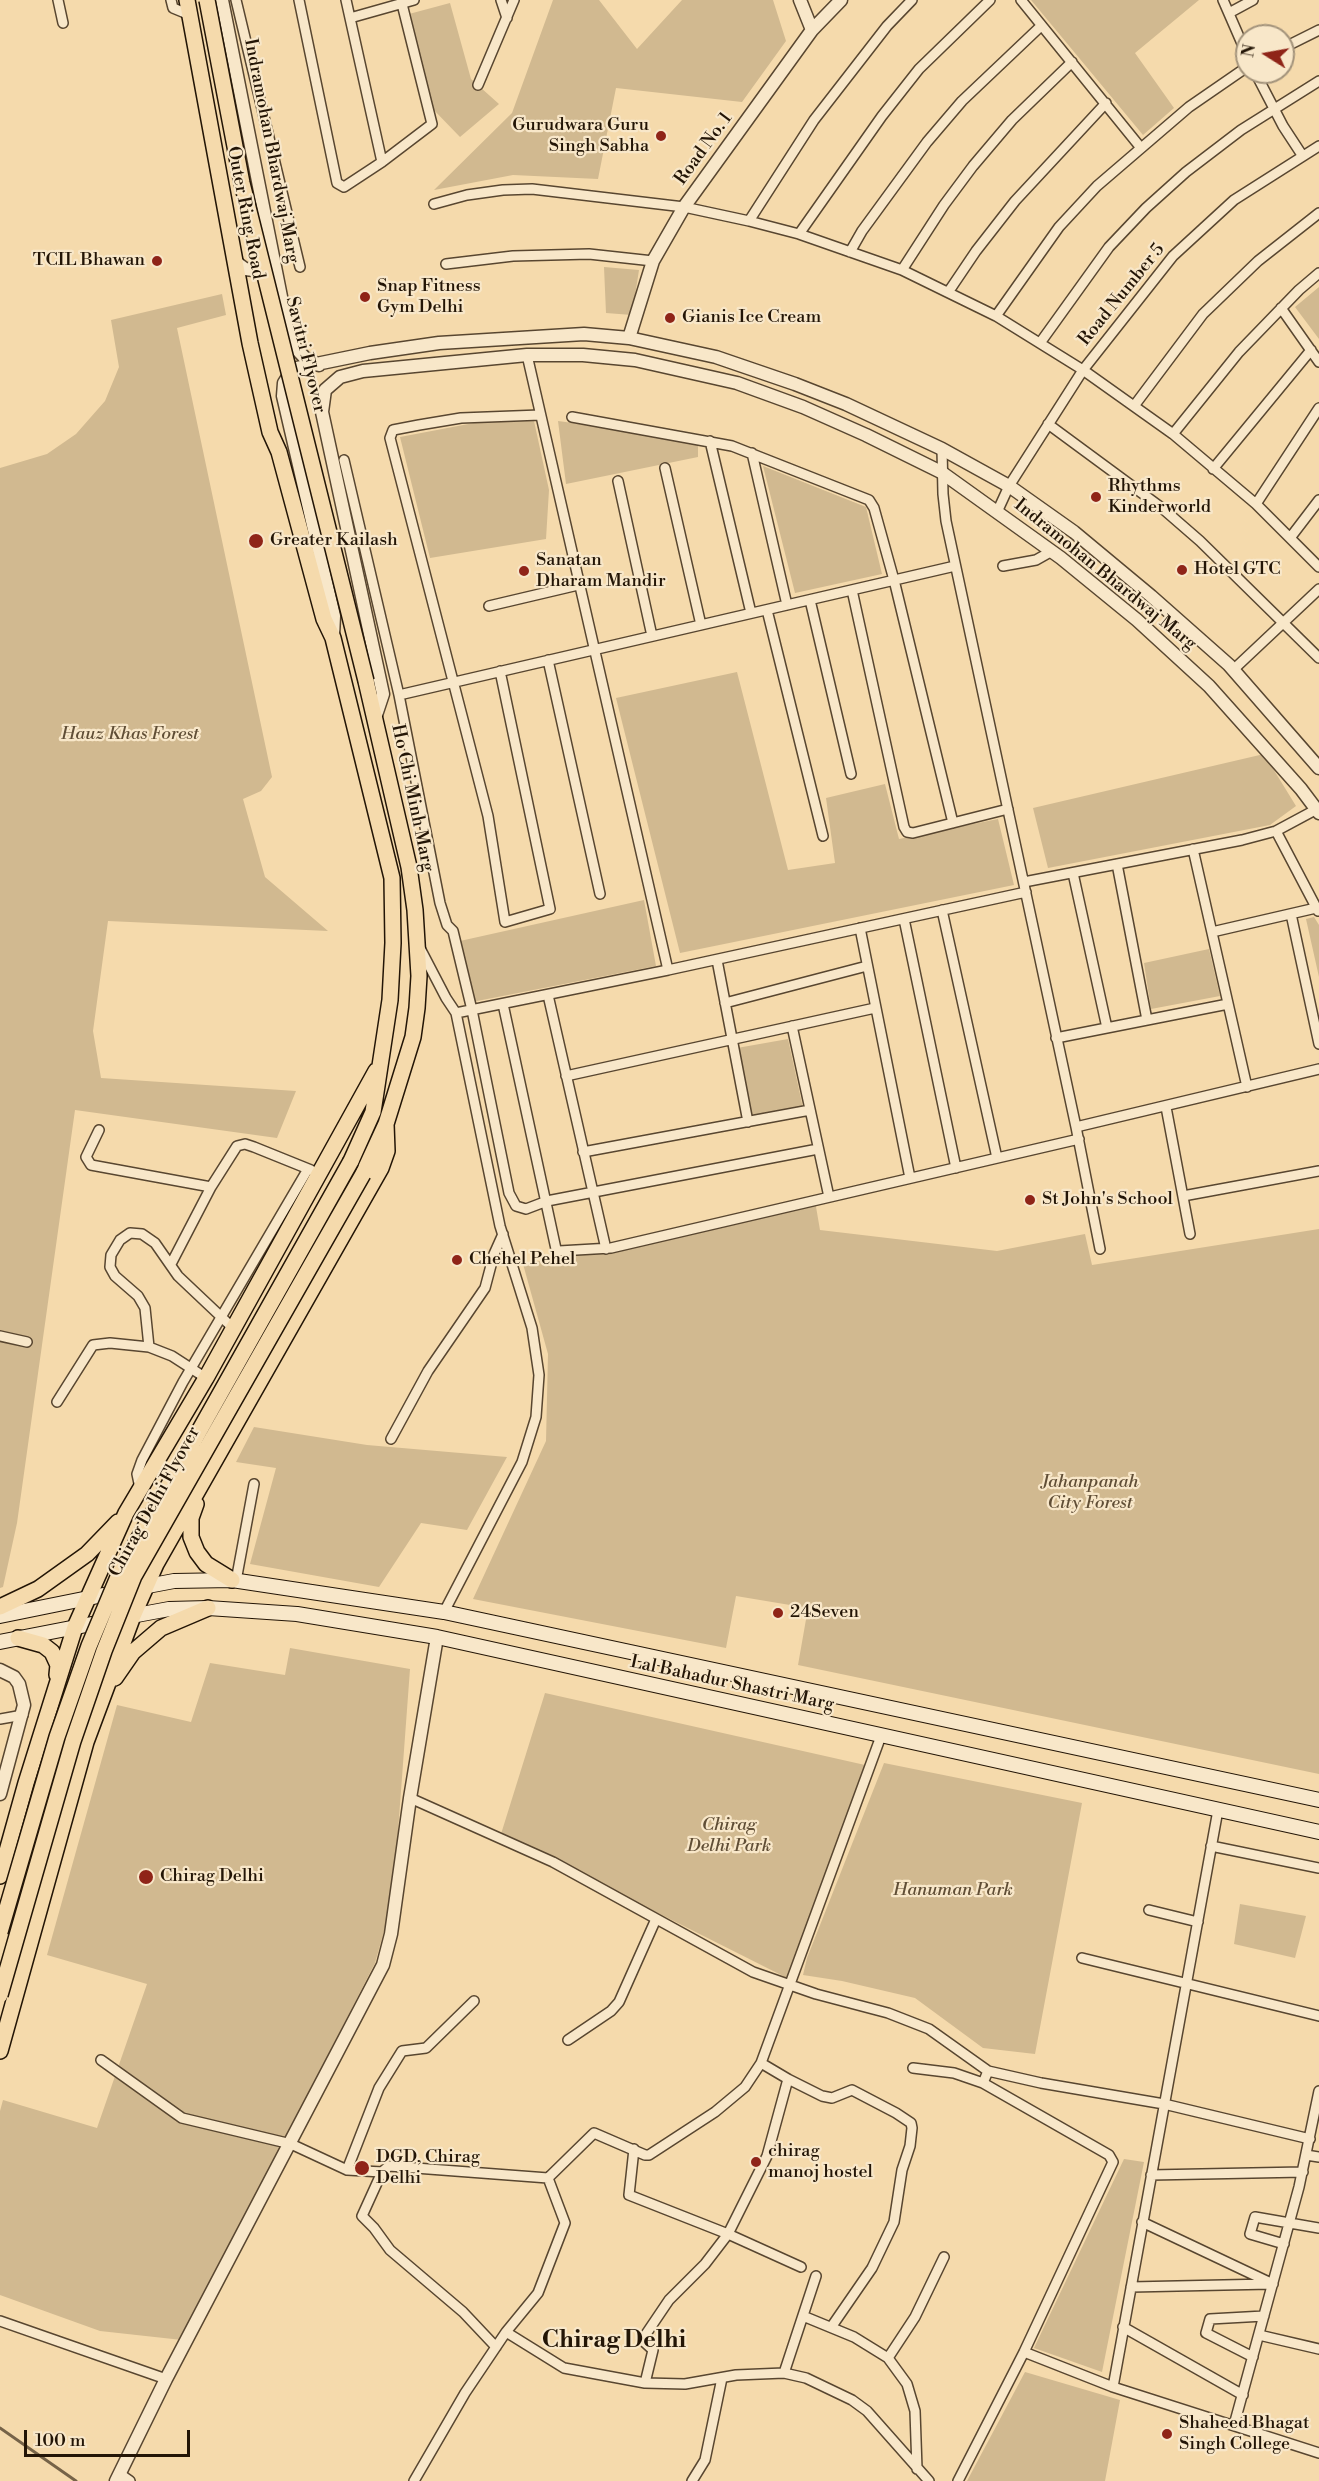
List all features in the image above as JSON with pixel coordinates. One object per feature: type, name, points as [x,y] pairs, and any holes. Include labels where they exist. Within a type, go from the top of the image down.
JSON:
[{"type":"main road","name":"Savitri Flyover","points":[[207,0],[242,183],[375,718]]},
{"type":"main road","name":"Outer Ring Road","points":[[188,8],[250,343],[270,432]]},
{"type":"main road","name":"Ho Chi Minh Marg","points":[[270,432],[279,452],[324,619],[333,638],[392,878],[391,989],[381,1060]]},
{"type":"main road","name":"Ho Chi Minh Marg","points":[[375,718],[409,867],[418,945],[417,1008],[412,1037],[386,1124]]},
{"type":"main road","name":"Chirag Delhi Flyover","points":[[0,1932],[57,1737],[89,1646],[121,1570],[351,1161],[373,1112],[381,1060]]},
{"type":"main road","points":[[0,1876],[26,1783],[75,1627],[126,1513],[206,1379],[313,1172],[381,1060]]},
{"type":"main road","name":"Chirag Delhi Flyover","points":[[0,1995],[73,1741],[104,1651],[134,1576],[363,1174],[386,1124]]},
{"type":"main road","points":[[0,2051],[86,1742],[133,1616],[156,1564],[381,1168],[387,1151],[386,1124]]},
{"type":"main road","points":[[206,1379],[202,1389],[202,1400],[213,1413],[229,1416],[245,1404]]},
{"type":"main road","points":[[207,1473],[191,1518],[191,1537],[197,1552],[206,1564],[234,1580]]},
{"type":"main road","points":[[0,1607],[38,1589],[87,1554],[126,1513]]},
{"type":"main road","name":"Lal Bahadur Shastri Marg","points":[[0,1616],[174,1581],[234,1580],[444,1611],[1319,1800]]},
{"type":"main road","points":[[103,1696],[134,1652],[155,1633],[161,1628],[208,1608]]},
{"type":"main road","name":"Lal Bahadur Shastri Marg","points":[[0,1642],[169,1609],[208,1608],[297,1614],[437,1637],[1319,1832]]},
{"type":"main road","points":[[18,1638],[43,1645],[52,1652],[58,1665],[57,1684]]},
{"type":"main road","points":[[0,1885],[43,1898]]},
{"type":"street","points":[[58,0],[63,23]]},
{"type":"street","points":[[171,0],[173,8],[188,8]]},
{"type":"street","name":"Indramohan Bhardwaj Marg","points":[[222,0],[290,342],[305,358],[319,365]]},
{"type":"street","points":[[236,0],[300,267]]},
{"type":"street","points":[[299,0],[337,183],[344,187],[432,124],[402,2]]},
{"type":"street","points":[[346,0],[382,162]]},
{"type":"street","points":[[350,18],[414,0]]},
{"type":"street","points":[[501,0],[507,18]]},
{"type":"street","points":[[478,85],[513,0]]},
{"type":"street","points":[[800,0],[812,30]]},
{"type":"street","name":"Road No. 1","points":[[629,338],[653,261],[684,207],[812,30],[841,0]]},
{"type":"street","points":[[749,221],[814,120],[887,26],[912,0]]},
{"type":"street","points":[[799,234],[882,116],[919,69],[990,0]]},
{"type":"street","points":[[1021,0],[1142,148]]},
{"type":"street","points":[[1223,0],[1235,27]]},
{"type":"street","points":[[1229,13],[1253,0]]},
{"type":"street","points":[[850,252],[882,203],[948,117],[993,70],[1041,26]]},
{"type":"street","points":[[1295,42],[1319,30]]},
{"type":"street","points":[[902,270],[944,205],[973,166],[1012,120],[1072,62]]},
{"type":"street","points":[[996,316],[1059,227],[1097,186],[1189,107],[1235,75]]},
{"type":"street","points":[[1040,343],[1109,247],[1146,208],[1186,172],[1241,130],[1319,81]]},
{"type":"street","points":[[1262,84],[1276,108],[1282,126],[1302,155]]},
{"type":"street","points":[[949,291],[976,251],[1015,201],[1106,103]]},
{"type":"street","name":"Road Number 5","points":[[998,510],[1009,486],[1083,370],[1173,256],[1234,200],[1319,146]]},
{"type":"street","points":[[434,204],[479,194],[532,189],[684,207],[799,234],[902,270],[996,316],[1083,370],[1134,406],[1173,434],[1256,504],[1319,567]]},
{"type":"street","points":[[1134,406],[1203,314],[1258,261],[1319,213]]},
{"type":"street","points":[[233,254],[237,263],[245,269],[254,270],[270,261],[273,251]]},
{"type":"street","points":[[446,264],[513,256],[579,255],[653,261]]},
{"type":"street","points":[[1173,434],[1239,352],[1319,273]]},
{"type":"street","points":[[1281,308],[1319,362]]},
{"type":"street","name":"Indramohan Bhardwaj Marg","points":[[283,396],[284,383],[291,372],[297,368],[370,353],[438,344],[584,334],[629,338],[716,357],[795,384],[846,404],[942,449],[1009,486],[1074,532],[1151,596],[1233,670],[1319,768]]},
{"type":"street","points":[[1213,469],[1311,350]]},
{"type":"street","points":[[527,355],[668,970]]},
{"type":"street","name":"Indramohan Bhardwaj Marg","points":[[322,412],[325,390],[340,377],[363,371],[527,355],[583,355],[635,360],[737,383],[803,407],[941,472],[998,510],[1052,551],[1137,620],[1209,686],[1318,811]]},
{"type":"street","name":"Ho Chi Minh Marg","points":[[283,396],[334,616],[333,638]]},
{"type":"street","points":[[1256,504],[1319,408]]},
{"type":"street","name":"Ho Chi Minh Marg","points":[[322,412],[383,694],[375,718]]},
{"type":"street","points":[[500,671],[550,909],[505,922],[488,816],[390,434],[393,429],[461,418],[540,415]]},
{"type":"street","points":[[572,417],[710,441],[752,453],[869,500],[874,508],[894,580],[953,823]]},
{"type":"street","points":[[1048,424],[1162,508],[1200,541],[1319,658]]},
{"type":"street","points":[[710,441],[751,613]]},
{"type":"street","points":[[942,449],[941,472],[946,521],[1079,1139],[1100,1250]]},
{"type":"street","points":[[752,453],[787,605]]},
{"type":"street","points":[[344,460],[399,694],[440,903],[447,925],[453,931],[472,1010],[509,1193],[516,1206],[526,1209],[547,1201],[818,1149]]},
{"type":"street","points":[[303,486],[308,472],[321,467],[328,469],[336,481]]},
{"type":"street","points":[[665,468],[701,625]]},
{"type":"street","points":[[618,481],[652,636]]},
{"type":"street","points":[[1290,538],[1319,500]]},
{"type":"street","points":[[1003,566],[1036,560],[1052,551]]},
{"type":"street","points":[[399,694],[955,566]]},
{"type":"street","points":[[489,606],[578,585]]},
{"type":"street","points":[[1233,670],[1319,589]]},
{"type":"street","points":[[852,590],[904,827],[908,832],[913,833],[1008,809]]},
{"type":"street","points":[[810,600],[851,774]]},
{"type":"street","points":[[767,610],[823,836]]},
{"type":"street","points":[[548,660],[600,894]]},
{"type":"street","points":[[1024,882],[1276,831],[1318,811]]},
{"type":"street","points":[[1212,932],[1318,910],[1276,831]]},
{"type":"street","points":[[1193,849],[1247,1087]]},
{"type":"street","points":[[1117,864],[1147,1020]]},
{"type":"street","points":[[1073,873],[1107,1028]]},
{"type":"street","points":[[456,1013],[717,960],[1026,892]]},
{"type":"street","points":[[942,910],[997,1158]]},
{"type":"street","points":[[1291,914],[1319,1044]]},
{"type":"street","points":[[904,919],[956,1168]]},
{"type":"street","points":[[860,928],[910,1179]]},
{"type":"street","points":[[418,945],[456,1013],[503,1234],[532,1328],[539,1375],[536,1416],[522,1462],[444,1611]]},
{"type":"street","points":[[717,960],[748,1122]]},
{"type":"street","points":[[725,1003],[867,966]]},
{"type":"street","points":[[548,995],[606,1249]]},
{"type":"street","points":[[503,1004],[558,1251],[606,1249],[1079,1139]]},
{"type":"street","points":[[1056,1038],[1228,1004]]},
{"type":"street","points":[[566,1076],[875,1008]]},
{"type":"street","points":[[792,1026],[829,1197]]},
{"type":"street","points":[[1076,1127],[1319,1069]]},
{"type":"street","points":[[1166,1107],[1190,1234]]},
{"type":"street","points":[[583,1152],[810,1110]]},
{"type":"street","points":[[99,1130],[86,1157],[91,1165],[211,1187]]},
{"type":"street","points":[[140,1490],[137,1474],[142,1460],[191,1367],[313,1172],[245,1144],[237,1146],[211,1187],[171,1263]]},
{"type":"street","points":[[1184,1196],[1319,1171]]},
{"type":"street","points":[[149,1347],[145,1308],[138,1296],[115,1276],[110,1267],[111,1255],[120,1240],[130,1233],[142,1234],[155,1243],[184,1283],[233,1328]]},
{"type":"street","points":[[391,1439],[428,1371],[485,1288],[494,1254],[503,1234]]},
{"type":"street","points":[[0,1336],[27,1342]]},
{"type":"street","points":[[57,1402],[93,1345],[110,1343],[149,1347],[162,1351],[191,1367],[206,1379]]},
{"type":"street","points":[[234,1580],[254,1484]]},
{"type":"street","points":[[122,2479],[166,2379],[383,1965],[391,1934],[410,1798],[437,1637]]},
{"type":"street","points":[[0,1670],[14,1677],[19,1684],[24,1705],[0,1794]]},
{"type":"street","points":[[0,1719],[22,1715]]},
{"type":"street","points":[[496,2348],[463,2312],[390,2250],[362,2216],[382,2172],[389,2166],[548,2178],[594,2133],[649,2155],[715,2112],[745,2087],[761,2063],[881,1736]]},
{"type":"street","points":[[410,1798],[553,1862],[753,1972],[789,1985],[888,2013],[929,2029],[988,2071],[1041,2083],[1164,2104],[1310,2139]]},
{"type":"street","points":[[1113,2387],[1218,1810]]},
{"type":"street","points":[[1211,1846],[1319,1868]]},
{"type":"street","points":[[1149,1910],[1198,1922]]},
{"type":"street","points":[[568,2040],[611,2011],[619,2002],[656,1919]]},
{"type":"street","points":[[1082,1958],[1319,2016]]},
{"type":"street","points":[[347,2170],[379,2088],[402,2051],[426,2048],[474,2001]]},
{"type":"street","points":[[101,2060],[182,2118],[291,2144],[347,2170],[382,2172]]},
{"type":"street","points":[[761,2063],[822,2097],[832,2098],[852,2090],[911,2123],[910,2146],[902,2170],[894,2222],[872,2268],[832,2326]]},
{"type":"street","points":[[912,2068],[954,2073],[983,2083],[1109,2155],[1113,2162],[1024,2352],[958,2481]]},
{"type":"street","points":[[983,2083],[988,2071]]},
{"type":"street","points":[[645,2383],[653,2350],[642,2340],[669,2300],[705,2264],[728,2234],[767,2156],[788,2079]]},
{"type":"street","points":[[1234,2425],[1290,2223],[1319,2092]]},
{"type":"street","points":[[634,2150],[629,2195],[728,2234],[801,2267]]},
{"type":"street","points":[[1306,2155],[1319,2157]]},
{"type":"street","points":[[1151,2175],[1302,2172]]},
{"type":"street","points":[[414,2481],[465,2393],[506,2332],[538,2293],[565,2223],[548,2178]]},
{"type":"street","points":[[1284,2244],[1250,2234],[1255,2217],[1319,2228]]},
{"type":"street","points":[[1142,2222],[1273,2284]]},
{"type":"street","points":[[888,2358],[915,2317],[944,2257]]},
{"type":"street","points":[[784,2373],[816,2276]]},
{"type":"street","points":[[1131,2287],[1273,2284]]},
{"type":"street","points":[[803,2316],[832,2326],[888,2358],[907,2384],[915,2411],[917,2469]]},
{"type":"street","points":[[1253,2357],[1206,2333],[1210,2319],[1264,2316]]},
{"type":"street","points":[[0,2321],[166,2379]]},
{"type":"street","points":[[1123,2327],[1243,2395]]},
{"type":"street","points":[[506,2332],[564,2368],[645,2383],[685,2384],[722,2378],[784,2373],[806,2378],[852,2400],[867,2411],[928,2481]]},
{"type":"street","points":[[1259,2335],[1319,2349]]},
{"type":"street","points":[[1024,2352],[1113,2387],[1319,2453]]},
{"type":"street","points":[[692,2481],[705,2460],[722,2378]]},
{"type":"green space","points":[[553,0],[599,0],[637,49],[682,0],[773,0],[786,41],[742,102],[616,88],[598,179],[513,175],[434,190],[512,113]]},
{"type":"green space","points":[[1031,0],[1199,0],[1135,53],[1174,108],[1143,135]]},
{"type":"green space","points":[[450,3],[471,79],[499,104],[460,137],[429,105],[409,14]]},
{"type":"green space","points":[[604,267],[639,270],[632,315],[606,313]]},
{"type":"green space","points":[[1319,287],[1319,339],[1295,307]]},
{"type":"green space","name":"Hauz Khas Forest","points":[[222,294],[226,315],[177,328],[272,777],[261,791],[243,799],[265,877],[328,931],[108,921],[93,1031],[101,1078],[296,1091],[277,1138],[75,1110],[17,1523],[3,1587],[0,1588],[0,468],[47,454],[76,434],[105,401],[119,367],[111,320]]},
{"type":"green space","points":[[534,421],[549,490],[546,539],[430,558],[400,437],[479,422]]},
{"type":"green space","points":[[558,421],[632,431],[698,445],[698,457],[566,484]]},
{"type":"green space","points":[[763,466],[866,507],[882,574],[795,593]]},
{"type":"green space","points":[[737,672],[788,870],[835,863],[826,798],[885,784],[899,839],[998,819],[1014,885],[680,953],[616,698]]},
{"type":"green space","points":[[1264,754],[1296,806],[1270,825],[1048,868],[1033,808]]},
{"type":"green space","points":[[644,900],[656,966],[472,1002],[460,941]]},
{"type":"green space","points":[[1314,917],[1319,925],[1319,977],[1306,919]]},
{"type":"green space","points":[[1209,949],[1220,996],[1151,1009],[1144,963]]},
{"type":"green space","points":[[788,1039],[803,1108],[752,1117],[737,1048]]},
{"type":"green space","name":"Jahanpanah City Forest","points":[[815,1201],[820,1230],[997,1251],[1085,1234],[1092,1265],[1319,1229],[1319,1774],[798,1665],[808,1608],[736,1596],[726,1648],[473,1599],[546,1441],[548,1354],[523,1264],[611,1248]]},
{"type":"green space","points":[[254,1427],[367,1445],[507,1457],[467,1530],[421,1523],[379,1587],[250,1564],[276,1468],[236,1462]]},
{"type":"green space","points":[[290,1648],[410,1669],[393,1899],[375,1963],[182,2340],[100,2331],[0,2295],[0,2111],[3,2100],[97,2128],[147,1984],[47,1955],[117,1705],[191,1722],[210,1663],[285,1675]]},
{"type":"green space","name":"Chirag Delhi Park","points":[[545,1693],[865,1765],[789,1979],[501,1834]]},
{"type":"green space","name":"Hanuman Park","points":[[884,1763],[1082,1803],[1035,2054],[983,2048],[915,1998],[842,1981],[803,1975],[807,1958]]},
{"type":"green space","points":[[1240,1904],[1306,1916],[1295,1958],[1234,1944]]},
{"type":"green space","points":[[1124,2159],[1144,2162],[1102,2372],[1034,2348]]},
{"type":"green space","points":[[1025,2372],[1120,2400],[1105,2481],[967,2481]]},
{"type":"waterway","points":[[0,2428],[76,2481]]},
{"type":"place","name":"Gurudwara Guru Singh Sabha","points":[[661,136]]},
{"type":"place","name":"TCIL Bhawan","points":[[157,261]]},
{"type":"place","name":"Snap Fitness Gym Delhi","points":[[365,297]]},
{"type":"place","name":"Gianis Ice Cream","points":[[670,318]]},
{"type":"place","name":"Rhythms Kinderworld","points":[[1096,497]]},
{"type":"place","name":"Greater Kailash","points":[[256,541]]},
{"type":"place","name":"Hotel GTC","points":[[1182,570]]},
{"type":"place","name":"Sanatan Dharam Mandir","points":[[524,571]]},
{"type":"place","name":"St John's School","points":[[1030,1200]]},
{"type":"place","name":"Chehel Pehel","points":[[457,1260]]},
{"type":"place","name":"24Seven","points":[[778,1613]]},
{"type":"place","name":"Chirag Delhi","points":[[146,1877]]},
{"type":"place","name":"chirag manoj hostel","points":[[756,2162]]},
{"type":"place","name":"DGD, Chirag Delhi","points":[[362,2168]]},
{"type":"place","name":"Shaheed Bhagat Singh College","points":[[1167,2434]]},
{"type":"district","name":"Chirag Delhi","points":[[614,2341]]}]
